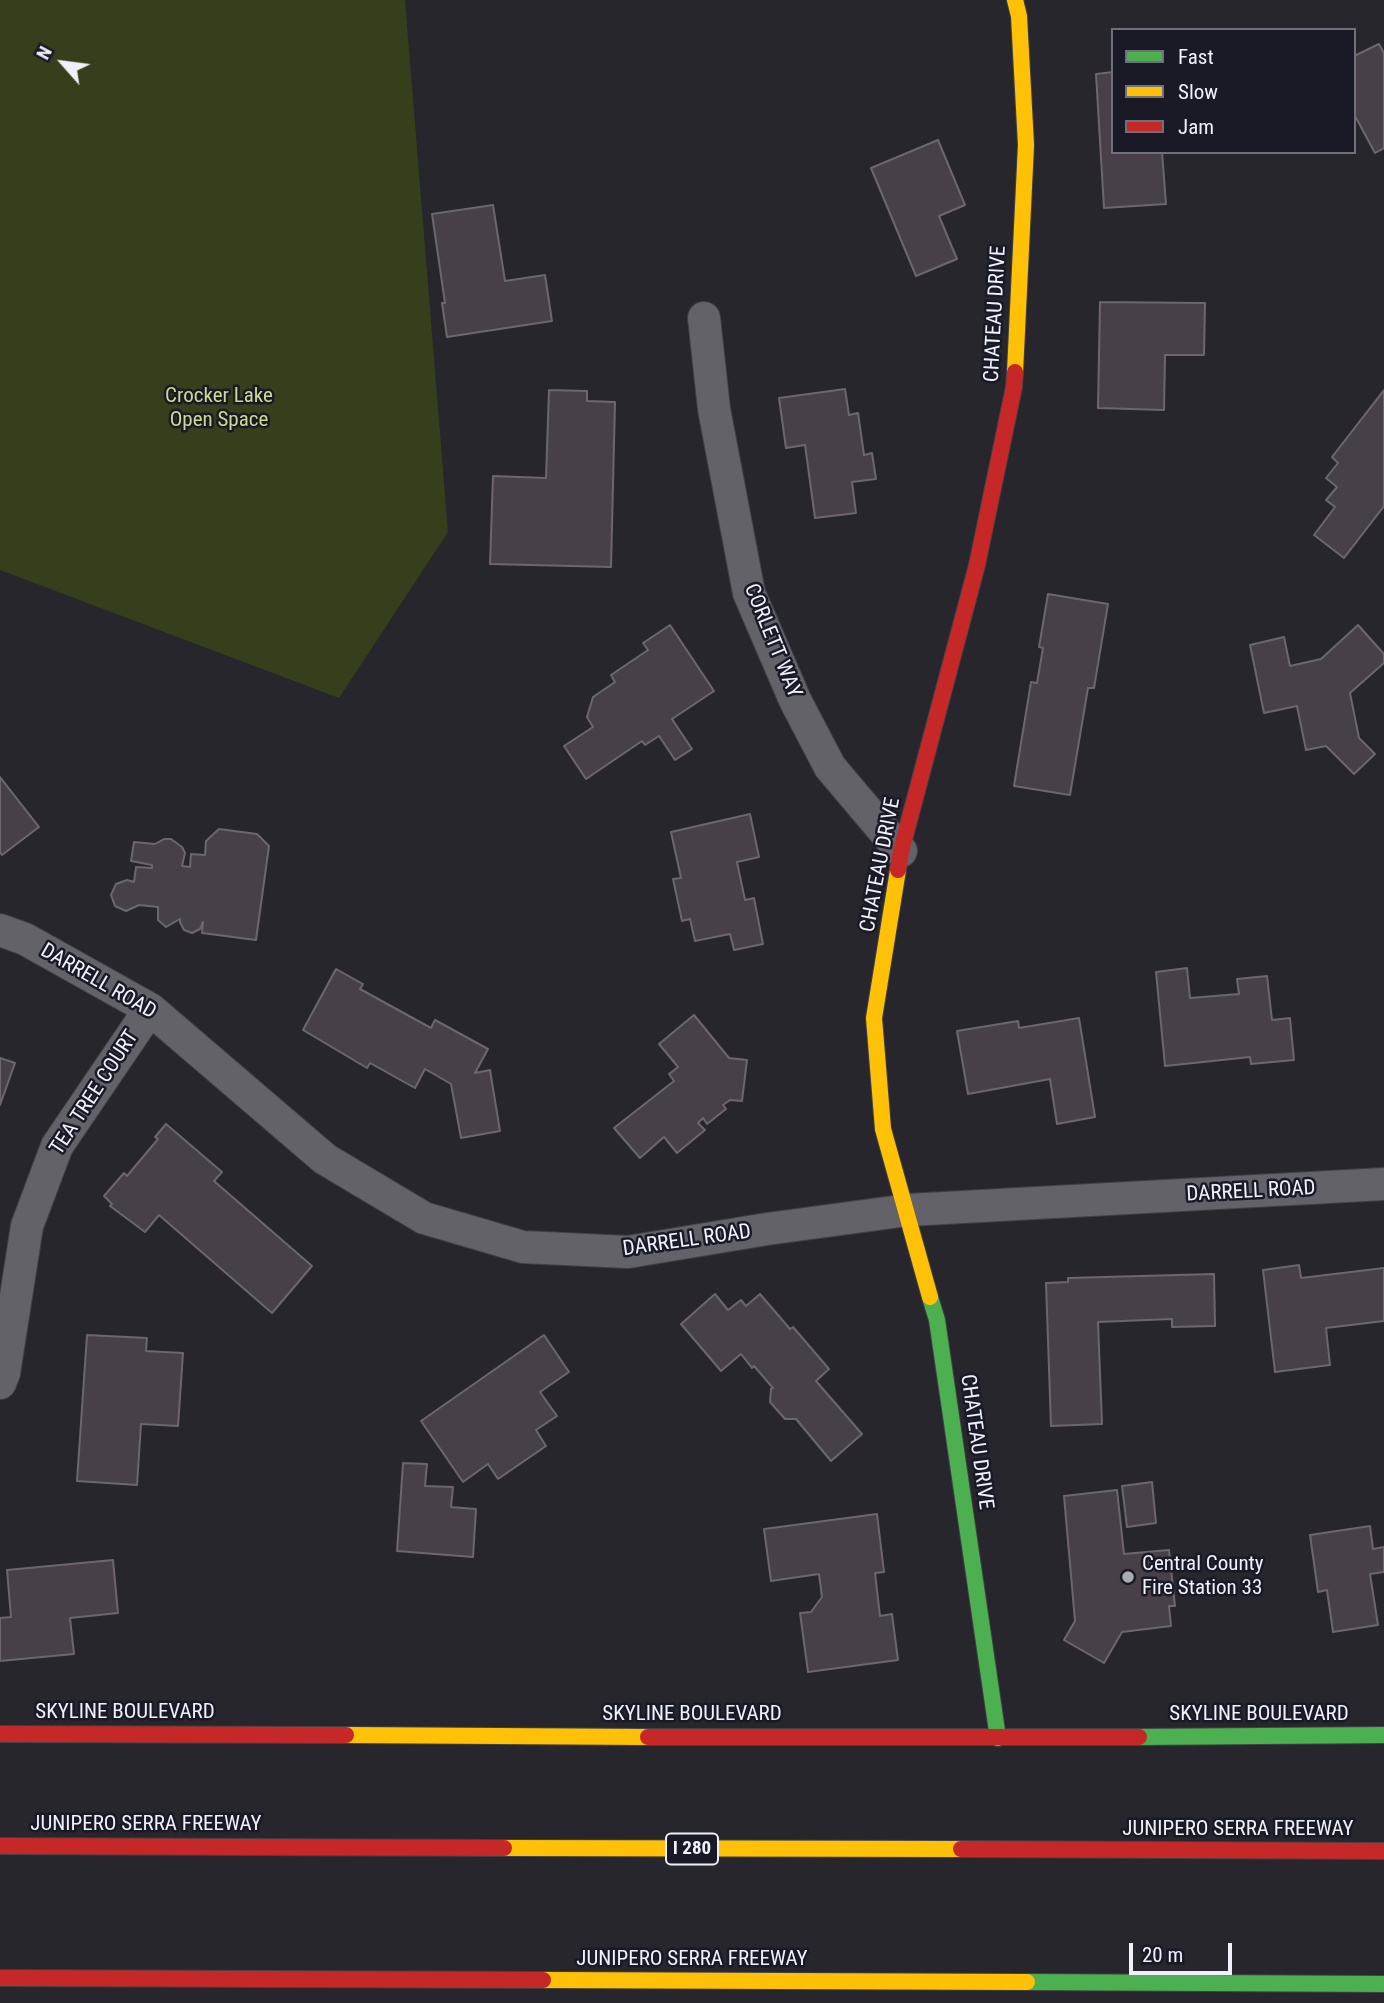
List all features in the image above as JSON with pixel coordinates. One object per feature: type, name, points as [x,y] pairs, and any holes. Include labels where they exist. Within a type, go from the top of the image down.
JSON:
[{"type":"main road","name":"CHATEAU DRIVE","points":[[998,1738],[937,1320],[883,1129],[874,1018],[901,851],[977,565],[1014,387],[1026,145],[1019,16],[1014,0]]},
{"type":"main road","name":"SKYLINE BOULEVARD","points":[[0,1734],[998,1738],[1384,1735]]},
{"type":"main road","name":"JUNIPERO SERRA FREEWAY","points":[[0,1846],[1384,1851]]},
{"type":"main road","name":"JUNIPERO SERRA FREEWAY","points":[[0,1978],[1384,1984]]},
{"type":"street","name":"CORLETT WAY","points":[[704,318],[714,409],[749,593],[795,700],[830,767],[901,851]]},
{"type":"street","name":"DARRELL ROAD","points":[[0,930],[25,939],[150,1009],[325,1159],[424,1217],[523,1247],[628,1252],[767,1229],[908,1210],[1384,1184]]},
{"type":"street","name":"TEA TREE COURT","points":[[0,1382],[4,1373],[27,1226],[57,1146],[150,1009]]},
{"type":"green space","name":"Crocker Lake Open Space","points":[[0,0],[405,0],[448,532],[339,698],[0,570]]},
{"type":"building","points":[[1379,44],[1384,53],[1384,148],[1375,153],[1356,118],[1356,55]]},
{"type":"building","points":[[1111,72],[1111,154],[1162,154],[1166,204],[1104,208],[1096,74]]},
{"type":"building","points":[[938,140],[965,205],[939,216],[957,259],[916,276],[871,168]]},
{"type":"building","points":[[493,205],[505,281],[545,275],[552,321],[447,337],[442,303],[445,303],[432,214]]},
{"type":"building","points":[[1100,302],[1205,303],[1204,355],[1165,355],[1164,410],[1098,408]]},
{"type":"building","points":[[845,389],[849,415],[858,413],[864,455],[872,453],[876,479],[852,482],[856,513],[815,518],[805,445],[786,448],[779,398]]},
{"type":"building","points":[[549,390],[587,391],[587,401],[615,402],[611,567],[490,564],[493,476],[546,478]]},
{"type":"building","points":[[1384,390],[1384,506],[1344,558],[1314,535],[1335,507],[1326,500],[1337,487],[1326,478],[1338,463],[1332,457]]},
{"type":"building","points":[[1048,594],[1108,604],[1094,688],[1088,688],[1070,795],[1014,786],[1031,682],[1037,683],[1043,648],[1039,647]]},
{"type":"building","points":[[670,625],[714,691],[672,719],[692,749],[675,760],[659,736],[645,745],[642,741],[586,779],[564,746],[593,727],[587,717],[593,697],[615,682],[611,675],[648,650],[643,643]]},
{"type":"building","points":[[1358,625],[1384,654],[1384,663],[1350,693],[1359,738],[1375,754],[1354,774],[1326,746],[1306,750],[1297,706],[1264,713],[1250,645],[1284,637],[1290,666],[1321,659]]},
{"type":"building","points":[[0,777],[39,827],[2,855],[0,852]]},
{"type":"building","points":[[750,814],[759,857],[737,862],[745,900],[754,898],[763,944],[734,950],[730,934],[695,941],[690,919],[682,921],[673,879],[681,878],[671,832]]},
{"type":"building","points":[[219,829],[257,834],[269,846],[256,940],[202,933],[203,922],[200,929],[192,933],[184,930],[180,919],[166,927],[158,920],[158,907],[139,905],[126,911],[115,906],[111,895],[116,884],[127,880],[134,882],[136,867],[152,868],[152,865],[131,861],[134,842],[155,844],[171,839],[182,847],[185,853],[182,866],[190,867],[191,854],[205,855],[206,841]]},
{"type":"building","points":[[1187,968],[1190,998],[1239,994],[1237,979],[1267,976],[1272,1020],[1290,1018],[1294,1060],[1251,1064],[1250,1057],[1165,1066],[1156,972]]},
{"type":"building","points":[[336,969],[363,984],[360,989],[431,1028],[435,1020],[488,1049],[475,1073],[490,1070],[500,1131],[461,1138],[451,1084],[425,1069],[415,1088],[370,1063],[367,1068],[303,1030]]},
{"type":"building","points":[[694,1015],[729,1058],[747,1060],[742,1101],[730,1100],[723,1105],[726,1109],[707,1124],[703,1118],[698,1123],[705,1130],[677,1153],[664,1137],[640,1158],[614,1128],[674,1081],[669,1074],[678,1067],[659,1044]]},
{"type":"building","points":[[1079,1018],[1095,1117],[1057,1124],[1050,1079],[968,1094],[957,1031],[1018,1021],[1019,1028]]},
{"type":"building","points":[[0,1058],[15,1063],[0,1105]]},
{"type":"building","points":[[166,1124],[222,1172],[214,1181],[312,1266],[272,1313],[159,1215],[145,1232],[110,1206],[112,1204],[104,1196],[124,1173],[127,1176],[158,1139],[155,1137]]},
{"type":"building","points":[[1299,1265],[1301,1278],[1384,1268],[1384,1321],[1326,1328],[1330,1365],[1275,1372],[1263,1270]]},
{"type":"building","points":[[1214,1274],[1215,1326],[1172,1327],[1172,1319],[1098,1322],[1102,1424],[1051,1426],[1046,1283],[1068,1282],[1068,1278]]},
{"type":"building","points":[[715,1294],[728,1310],[741,1300],[746,1306],[760,1294],[829,1369],[816,1381],[862,1434],[831,1461],[796,1419],[785,1419],[770,1402],[773,1388],[741,1354],[721,1371],[681,1324]]},
{"type":"building","points":[[87,1335],[147,1338],[146,1351],[183,1353],[178,1426],[141,1424],[137,1485],[77,1481]]},
{"type":"building","points":[[544,1335],[569,1372],[540,1392],[557,1416],[536,1430],[546,1446],[498,1479],[488,1464],[463,1482],[421,1421]]},
{"type":"building","points":[[403,1463],[427,1464],[425,1486],[453,1487],[451,1507],[476,1509],[473,1557],[397,1551]]},
{"type":"building","points":[[1152,1482],[1156,1523],[1127,1527],[1122,1486]]},
{"type":"building","points":[[1117,1490],[1124,1554],[1169,1550],[1175,1606],[1169,1606],[1171,1626],[1122,1632],[1104,1663],[1064,1640],[1075,1621],[1064,1496]]},
{"type":"building","points":[[877,1514],[884,1572],[875,1573],[880,1616],[892,1614],[898,1660],[808,1672],[800,1613],[811,1612],[822,1597],[819,1574],[771,1581],[764,1529]]},
{"type":"building","points":[[1370,1526],[1373,1549],[1384,1547],[1384,1572],[1370,1574],[1378,1625],[1333,1632],[1327,1590],[1318,1592],[1310,1535]]},
{"type":"building","points":[[113,1560],[118,1613],[70,1618],[74,1654],[0,1661],[0,1618],[11,1617],[7,1570]]},
{"type":"traffic: fast","points":[[930,1297],[937,1320],[998,1738]]},
{"type":"traffic: fast","points":[[1139,1737],[1384,1735]]},
{"type":"traffic: fast","points":[[1027,1982],[1384,1984]]},
{"type":"traffic: slow","points":[[1015,0],[1019,16],[1026,145],[1015,372]]},
{"type":"traffic: slow","points":[[898,870],[874,1018],[883,1129],[930,1297]]},
{"type":"traffic: slow","points":[[346,1735],[648,1737]]},
{"type":"traffic: slow","points":[[504,1848],[961,1849]]},
{"type":"traffic: slow","points":[[543,1980],[1027,1982]]},
{"type":"traffic: jam","points":[[898,870],[977,565],[1015,372]]},
{"type":"traffic: jam","points":[[0,1734],[346,1735]]},
{"type":"traffic: jam","points":[[648,1737],[1139,1737]]},
{"type":"traffic: jam","points":[[0,1846],[504,1848]]},
{"type":"traffic: jam","points":[[961,1849],[1384,1851]]},
{"type":"traffic: jam","points":[[0,1978],[543,1980]]},
{"type":"place","name":"Central County Fire Station 33","points":[[1128,1577]]}]
